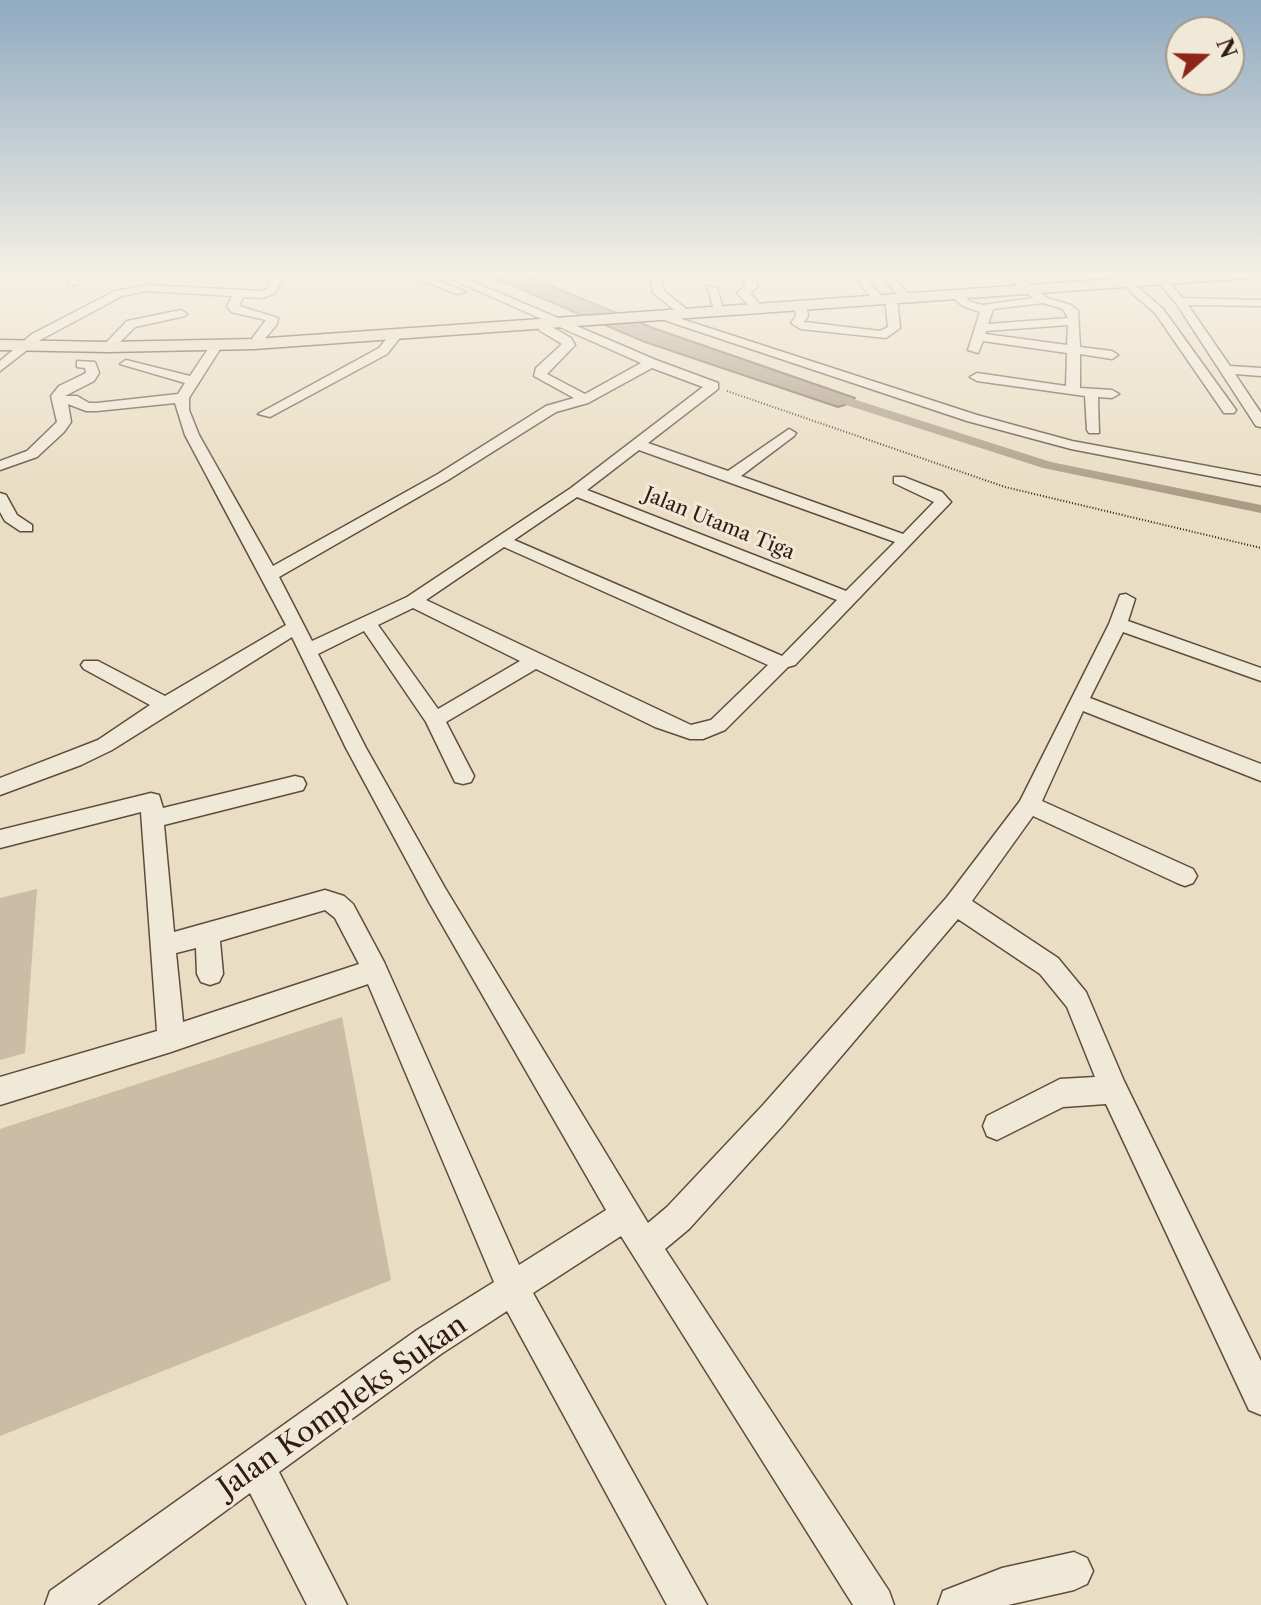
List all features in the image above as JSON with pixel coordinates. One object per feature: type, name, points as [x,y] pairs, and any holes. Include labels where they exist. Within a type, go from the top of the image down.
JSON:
[{"type":"street","points":[[0,367],[22,349]]},
{"type":"street","points":[[214,349],[187,390],[182,410],[192,435],[270,575],[437,895],[645,1246],[875,1605]]},
{"type":"street","points":[[265,414],[385,349]]},
{"type":"street","points":[[565,349],[541,371],[541,376],[585,399]]},
{"type":"street","points":[[622,349],[713,386]]},
{"type":"street","points":[[764,349],[1029,434],[1071,445],[1261,481]]},
{"type":"street","points":[[1065,349],[1112,355]]},
{"type":"street","points":[[1186,349],[1229,410]]},
{"type":"street","points":[[1212,349],[1261,423]]},
{"type":"street","points":[[1073,391],[1074,350]]},
{"type":"street","points":[[270,575],[443,477],[551,409],[585,399],[651,363]]},
{"type":"street","points":[[0,466],[32,454],[59,429],[64,422],[58,396],[64,389],[89,378],[93,373],[90,365],[82,364]]},
{"type":"street","points":[[126,364],[187,390]]},
{"type":"street","points":[[1226,370],[1261,372]]},
{"type":"street","points":[[977,377],[1112,394]]},
{"type":"street","points":[[308,651],[413,601],[576,491],[640,445],[713,386]]},
{"type":"street","points":[[60,400],[77,400],[86,407],[187,390]]},
{"type":"street","points":[[1091,393],[1094,430]]},
{"type":"street","points":[[730,477],[789,433]]},
{"type":"street","points":[[640,445],[907,541]]},
{"type":"street","points":[[413,601],[662,722],[696,733],[718,725],[781,663],[788,661],[943,502],[937,495],[899,480]]},
{"type":"street","name":"Jalan Utama Tiga","points":[[576,491],[847,598]]},
{"type":"street","points":[[0,498],[11,518],[26,528]]},
{"type":"street","points":[[503,541],[781,663]]},
{"type":"street","points":[[645,1246],[678,1218],[773,1115],[956,904],[1029,805],[1118,624],[1126,599]]},
{"type":"street","points":[[367,622],[435,720],[463,776]]},
{"type":"street","points":[[1118,624],[1261,675]]},
{"type":"street","points":[[0,787],[105,745],[295,627]]},
{"type":"street","points":[[435,720],[536,660]]},
{"type":"street","points":[[91,665],[165,705]]},
{"type":"street","points":[[1080,702],[1261,773]]},
{"type":"street","points":[[0,769],[21,779]]},
{"type":"street","points":[[155,819],[295,784]]},
{"type":"street","points":[[0,839],[147,801],[153,804],[161,947],[171,1039]]},
{"type":"street","points":[[1029,805],[1185,876]]},
{"type":"street","points":[[161,947],[325,900],[335,903],[344,911],[375,970],[513,1289],[688,1605]]},
{"type":"street","points":[[956,904],[1049,966],[1077,1000],[1114,1090],[1261,1398]]},
{"type":"street","points":[[207,934],[210,974]]},
{"type":"street","points":[[0,1091],[171,1039],[375,970]]},
{"type":"street","points":[[997,1126],[1060,1093],[1114,1090]]},
{"type":"street","name":"Jalan Kompleks Sukan","points":[[64,1605],[429,1342],[626,1215]]},
{"type":"street","points":[[257,1468],[328,1605]]},
{"type":"street","points":[[957,1605],[1002,1587],[1074,1571]]},
{"type":"path","points":[[713,386],[1005,487],[1261,548]]},
{"type":"shaded area","points":[[665,349],[713,349],[855,398],[851,403],[838,407]]},
{"type":"shaded area","points":[[37,889],[25,1053],[0,1060],[0,898]]},
{"type":"shaded area","points":[[342,1017],[391,1280],[0,1436],[0,1129]]},
{"type":"waterway","points":[[825,394],[1048,465],[1261,509]]}]
